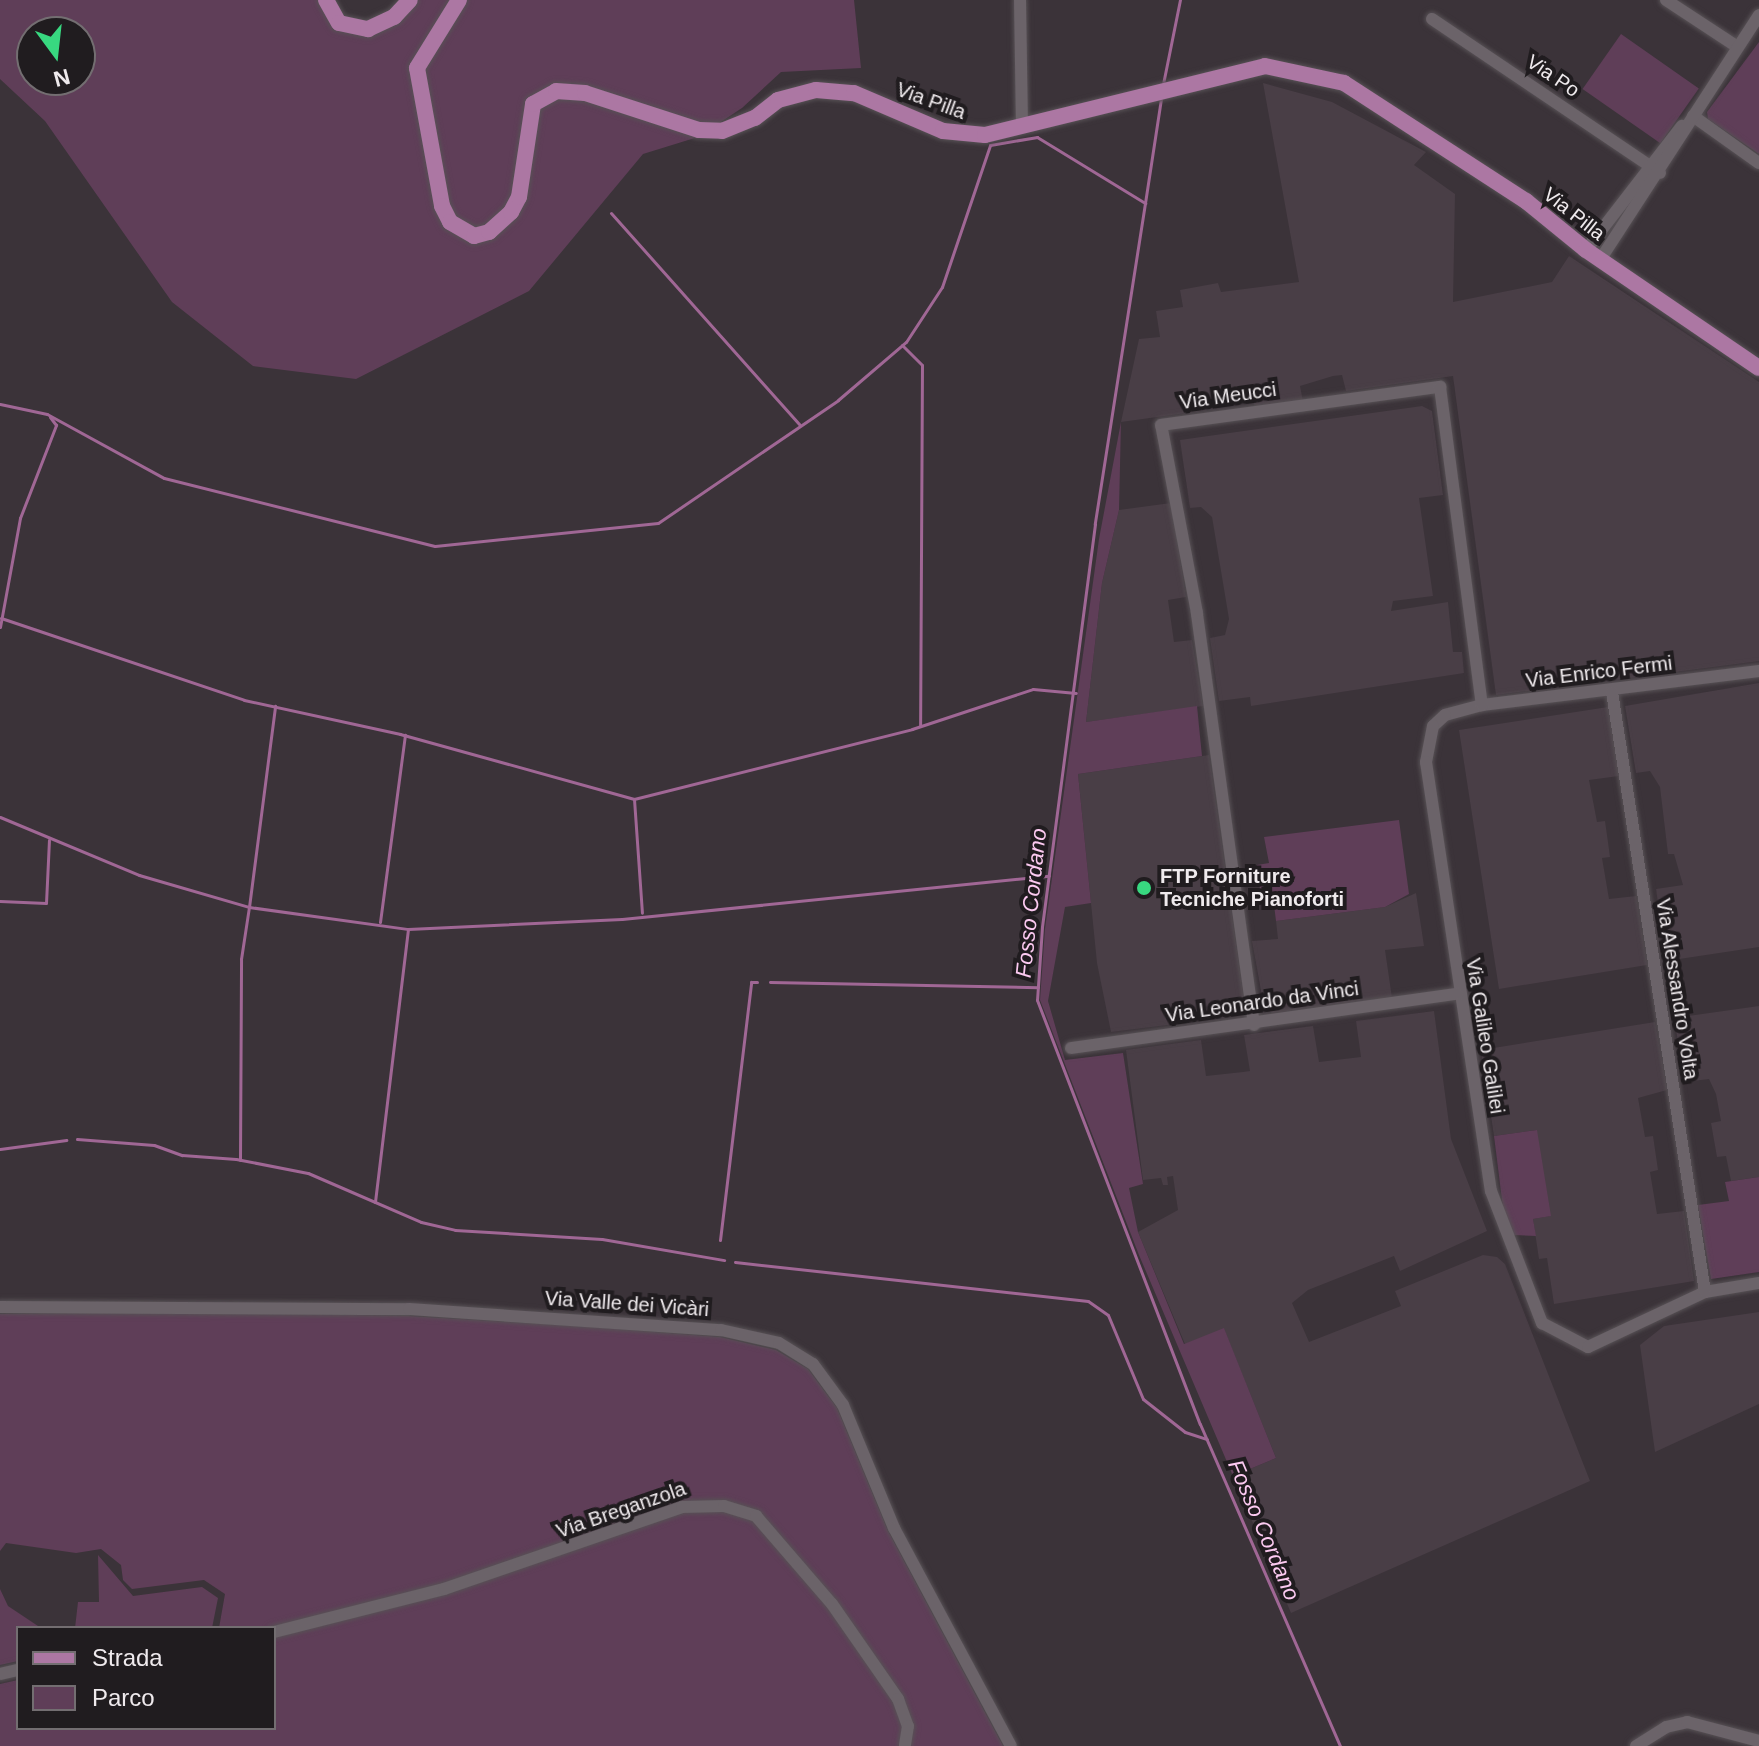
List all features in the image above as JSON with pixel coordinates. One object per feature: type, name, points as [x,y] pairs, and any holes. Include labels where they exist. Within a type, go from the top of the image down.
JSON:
[{"type":"main road","points":[[326,0],[339,23],[368,29],[394,17],[410,0]]},
{"type":"main road","name":"Via Pilla","points":[[459,0],[417,68],[442,206],[450,222],[474,236],[489,232],[511,212],[519,197],[533,104],[556,91],[585,93],[699,130],[722,131],[755,118],[778,100],[816,90],[854,93],[966,136],[1152,97],[1265,66],[1344,83],[1526,201],[1593,255],[1759,368]]},
{"type":"street","points":[[1020,0],[1022,126]]},
{"type":"street","points":[[1666,0],[1736,46]]},
{"type":"street","points":[[1593,255],[1614,236],[1759,15]]},
{"type":"street","name":"Via Po","points":[[1432,19],[1656,170]]},
{"type":"street","points":[[1693,116],[1759,163]]},
{"type":"street","points":[[1593,255],[1600,229],[1656,170]]},
{"type":"street","points":[[1600,229],[1614,236]]},
{"type":"street","name":"Via Meucci","points":[[1254,1025],[1197,613],[1161,425],[1440,387],[1482,705]]},
{"type":"street","name":"Via Enrico Fermi","points":[[1445,715],[1482,705],[1612,692],[1759,671]]},
{"type":"street","name":"Via Alessandro Volta","points":[[1612,692],[1705,1292]]},
{"type":"street","name":"Via Galileo Galilei","points":[[1445,715],[1433,726],[1426,762],[1457,994],[1485,1162],[1504,1236],[1542,1323],[1574,1344],[1588,1347],[1705,1292]]},
{"type":"street","name":"Via Leonardo da Vinci","points":[[1071,1048],[1254,1025],[1457,994]]},
{"type":"street","points":[[1705,1292],[1759,1283]]},
{"type":"street","name":"Via Valle dei Vicàri","points":[[0,1307],[409,1309],[721,1330],[779,1343],[813,1364],[839,1398],[894,1528],[1011,1746]]},
{"type":"street","name":"Via Breganzola","points":[[276,1631],[444,1589],[682,1507],[724,1506],[756,1516],[832,1604],[898,1699],[908,1726],[905,1746]]},
{"type":"street","points":[[1636,1746],[1666,1727],[1687,1722],[1759,1741]]},
{"type":"shaded area","points":[[1263,83],[1332,102],[1426,152],[1414,165],[1455,194],[1453,302],[1552,282],[1569,256],[1759,382],[1759,661],[1496,695],[1453,376],[1346,391],[1342,375],[1333,376],[1300,386],[1303,401],[1255,409],[1252,391],[1243,388],[1212,393],[1215,409],[1121,422],[1139,339],[1160,337],[1156,311],[1183,307],[1180,290],[1218,283],[1221,292],[1299,282]]},
{"type":"shaded area","points":[[1422,406],[1432,411],[1443,495],[1419,498],[1433,596],[1393,601],[1391,611],[1448,602],[1453,652],[1462,652],[1464,673],[1251,706],[1250,697],[1219,701],[1210,638],[1225,635],[1229,619],[1212,517],[1201,507],[1190,508],[1180,440]]},
{"type":"shaded area","points":[[1171,503],[1186,597],[1168,600],[1174,642],[1192,640],[1203,706],[1086,722],[1102,583],[1119,510]]},
{"type":"shaded area","points":[[1759,683],[1759,947],[1666,961],[1656,889],[1683,885],[1674,854],[1668,854],[1660,787],[1650,771],[1636,773],[1625,706]]},
{"type":"shaded area","points":[[1608,707],[1619,776],[1589,780],[1597,822],[1605,821],[1610,857],[1602,858],[1609,899],[1636,896],[1647,965],[1499,989],[1459,730]]},
{"type":"shaded area","points":[[1209,755],[1246,1015],[1111,1032],[1097,963],[1078,774]]},
{"type":"shaded area","points":[[1416,893],[1424,946],[1385,950],[1392,998],[1272,1013],[1264,1007],[1252,941],[1278,939],[1276,921],[1385,907]]},
{"type":"shaded area","points":[[1759,1006],[1759,1177],[1731,1181],[1726,1156],[1717,1157],[1711,1123],[1721,1121],[1716,1094],[1709,1079],[1685,1082],[1674,1018]]},
{"type":"shaded area","points":[[1434,1011],[1451,1139],[1487,1231],[1400,1271],[1394,1256],[1308,1290],[1292,1303],[1309,1342],[1401,1306],[1395,1291],[1483,1255],[1497,1257],[1505,1264],[1590,1481],[1291,1613],[1233,1476],[1276,1458],[1224,1329],[1185,1344],[1138,1232],[1178,1210],[1173,1176],[1167,1177],[1168,1185],[1163,1185],[1161,1178],[1143,1180],[1126,1050],[1201,1040],[1206,1076],[1243,1072],[1250,1071],[1244,1035],[1313,1026],[1319,1062],[1361,1057],[1356,1021]]},
{"type":"shaded area","points":[[1655,1022],[1667,1090],[1638,1098],[1645,1137],[1653,1136],[1658,1170],[1650,1172],[1657,1214],[1684,1211],[1694,1281],[1554,1304],[1547,1258],[1539,1259],[1533,1219],[1550,1216],[1536,1130],[1494,1136],[1481,1050]]},
{"type":"shaded area","points":[[1759,1312],[1759,1404],[1655,1452],[1640,1345],[1664,1326]]},
{"type":"green space","points":[[0,0],[330,0],[334,14],[367,25],[405,0],[854,0],[861,68],[781,72],[742,108],[698,137],[643,154],[529,291],[356,379],[253,366],[172,302],[45,121],[18,96],[96,96],[96,16],[16,16],[16,94],[0,79]]},
{"type":"green space","points":[[1621,34],[1699,88],[1660,143],[1583,89]]},
{"type":"green space","points":[[1759,42],[1759,154],[1708,119],[1707,112]]},
{"type":"green space","points":[[1121,422],[1119,510],[1102,583],[1086,722],[1197,706],[1202,756],[1078,774],[1091,903],[1065,907],[1048,1001],[1065,1060],[1123,1053],[1143,1184],[1129,1188],[1138,1232],[1184,1344],[1224,1328],[1276,1458],[1233,1476],[1139,1255],[1040,1000],[1045,929],[1099,539]]},
{"type":"green space","points":[[1399,820],[1409,894],[1385,907],[1276,921],[1273,897],[1261,898],[1257,865],[1269,863],[1264,837]]},
{"type":"green space","points":[[1537,1130],[1551,1216],[1533,1219],[1536,1236],[1513,1235],[1503,1208],[1494,1136]]},
{"type":"green space","points":[[1759,1177],[1759,1272],[1711,1279],[1698,1205],[1729,1201],[1725,1182]]},
{"type":"green space","points":[[174,1312],[408,1316],[720,1337],[776,1350],[808,1369],[837,1408],[888,1531],[1003,1746],[0,1746],[0,1684],[16,1680],[16,1730],[276,1730],[276,1626],[219,1626],[225,1594],[204,1580],[132,1589],[123,1580],[121,1565],[101,1549],[76,1553],[6,1543],[0,1551],[0,1314]]},
{"type":"green space","points":[[98,1555],[133,1596],[202,1587],[218,1598],[212,1626],[75,1626],[78,1602],[99,1602]]},
{"type":"green space","points":[[0,1589],[8,1606],[38,1626],[16,1626],[16,1661],[0,1665]]},
{"type":"waterway","points":[[1163,84],[1180,0]]},
{"type":"waterway","points":[[0,404],[47,414],[164,478],[435,546],[658,523],[838,400],[906,342],[942,287],[990,145],[1037,137],[1145,203],[1161,99]]},
{"type":"waterway","name":"Fosso Cordano","points":[[1145,203],[1095,524],[1042,927],[1037,1000],[1200,1424],[1340,1746]]},
{"type":"waterway","points":[[611,213],[799,424]]},
{"type":"waterway","points":[[902,345],[922,365],[920,725]]},
{"type":"waterway","points":[[0,627],[20,518],[56,425],[50,417]]},
{"type":"waterway","points":[[1,618],[244,700],[400,734],[634,799],[912,729],[1033,689],[1076,693]]},
{"type":"waterway","points":[[0,817],[139,875],[249,907],[275,706]]},
{"type":"waterway","points":[[380,922],[405,735]]},
{"type":"waterway","points":[[634,799],[642,913]]},
{"type":"waterway","points":[[0,901],[46,903],[49,840]]},
{"type":"waterway","points":[[408,929],[622,919],[1049,876]]},
{"type":"waterway","points":[[240,1160],[241,959],[249,907],[408,929],[375,1202]]},
{"type":"waterway","points":[[720,1240],[751,982],[757,982]]},
{"type":"waterway","points":[[770,982],[1038,987]]},
{"type":"waterway","points":[[77,1139],[154,1145],[182,1155],[236,1159],[308,1173],[421,1222],[455,1230],[602,1239],[724,1260]]},
{"type":"waterway","points":[[0,1149],[66,1140]]},
{"type":"waterway","points":[[735,1262],[1088,1301],[1108,1315],[1143,1399],[1185,1432],[1207,1439]]},
{"type":"place","name":"FTP Forniture Tecniche Pianoforti","points":[[1144,888]]}]
